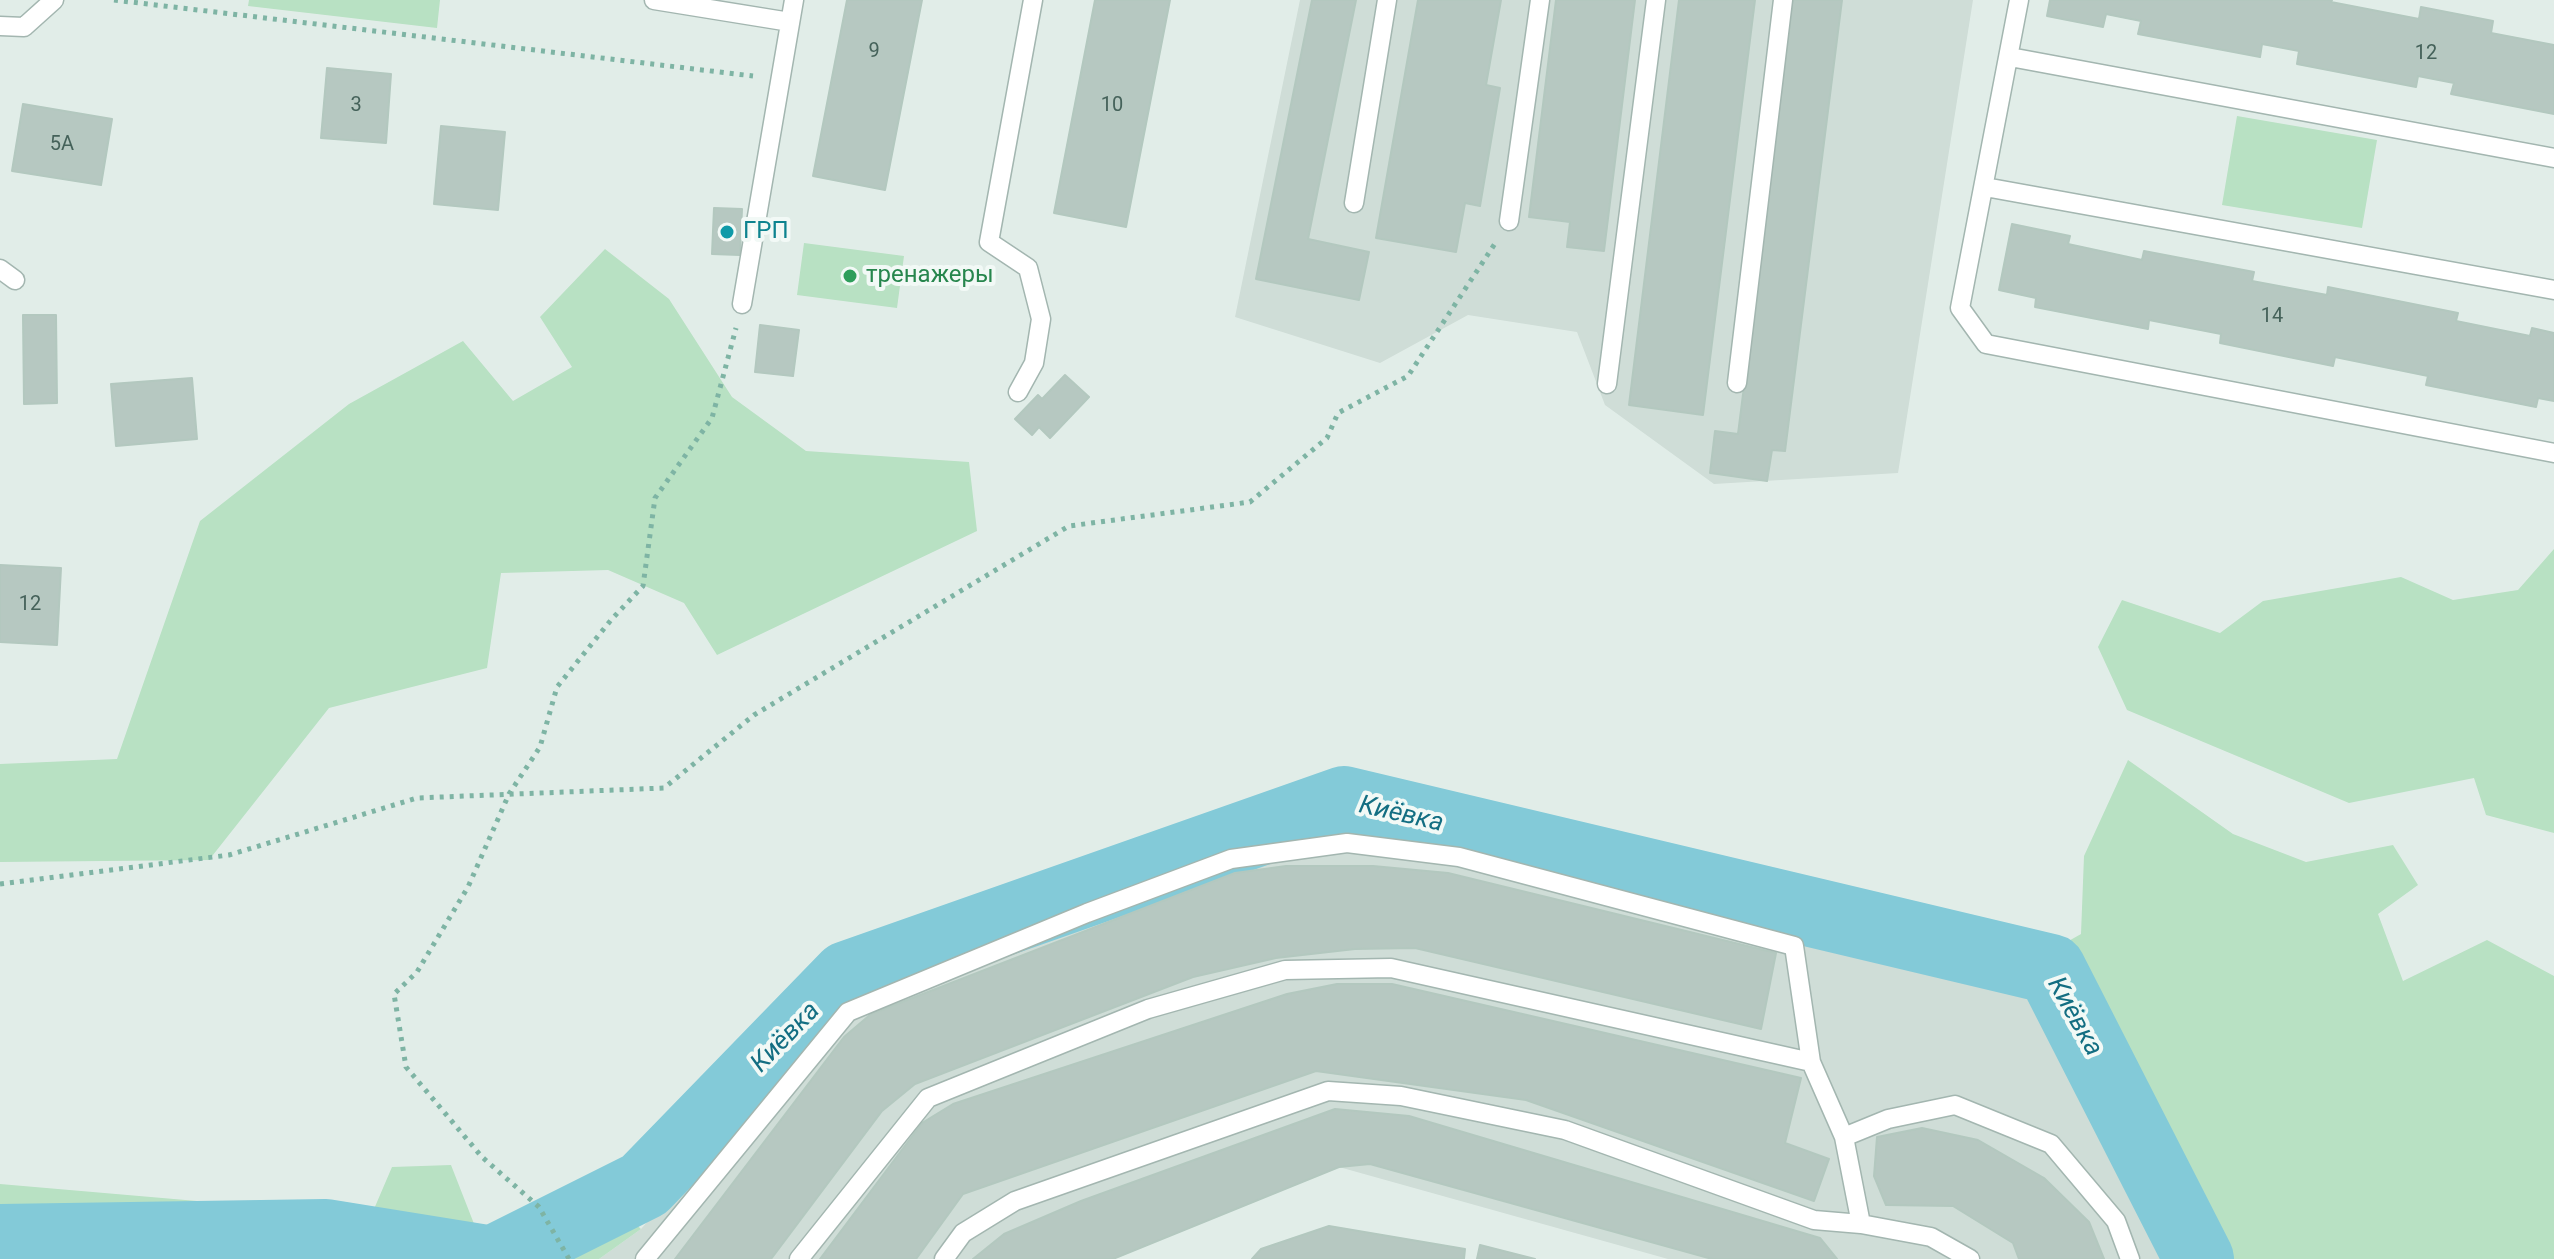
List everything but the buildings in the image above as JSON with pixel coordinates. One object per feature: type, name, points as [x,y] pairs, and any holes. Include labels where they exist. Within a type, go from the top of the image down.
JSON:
[{"type":"lane","points":[[0,26],[24,27],[54,0]]},
{"type":"lane","points":[[654,0],[790,22]]},
{"type":"lane","points":[[742,304],[794,0]]},
{"type":"lane","points":[[1018,392],[1034,363],[1041,319],[1028,268],[989,242],[1033,0]]},
{"type":"lane","points":[[1354,203],[1387,0]]},
{"type":"lane","points":[[1509,221],[1540,0]]},
{"type":"lane","points":[[1607,384],[1656,0]]},
{"type":"lane","points":[[1737,383],[1783,0]]},
{"type":"lane","points":[[2019,0],[1960,308],[1986,344],[2554,453]]},
{"type":"lane","points":[[2010,57],[2554,158]]},
{"type":"lane","points":[[1985,187],[2554,290]]},
{"type":"lane","points":[[645,1259],[848,1012],[1087,913],[1231,859],[1347,843],[1459,857],[1794,946],[1811,1062],[1844,1137],[1861,1224]]},
{"type":"lane","points":[[799,1259],[928,1098],[1148,1009],[1285,970],[1391,968],[1811,1062]]},
{"type":"lane","points":[[944,1259],[963,1233],[1015,1201],[1328,1091],[1401,1096],[1565,1130],[1814,1220],[1861,1224],[1931,1237],[1970,1259]]},
{"type":"lane","points":[[1844,1137],[1888,1119],[1955,1105],[2051,1144],[2116,1221],[2130,1259]]},
{"type":"path","points":[[114,0],[780,79]]},
{"type":"path","points":[[0,884],[229,855],[417,798],[664,788],[754,715],[1069,526],[1250,502],[1327,438],[1338,413],[1408,376],[1509,221]]},
{"type":"path","points":[[569,1259],[539,1207],[482,1157],[406,1067],[394,994],[417,972],[468,887],[509,794],[540,747],[557,687],[643,586],[655,498],[712,418],[742,304]]},
{"type":"shaded area","points":[[1300,0],[1973,0],[1898,473],[1714,484],[1605,405],[1577,332],[1468,315],[1380,363],[1235,317]]},
{"type":"shaded area","points":[[1329,792],[1471,813],[2028,964],[2112,1102],[2181,1259],[1668,1259],[1339,1167],[1113,1259],[599,1259],[641,1229],[849,994]]},
{"type":"green space","points":[[249,0],[440,0],[437,28],[248,6]]},
{"type":"green space","points":[[2237,116],[2377,140],[2362,228],[2222,205]]},
{"type":"green space","name":"тренажеры","points":[[804,243],[904,256],[897,308],[797,295]]},
{"type":"green space","points":[[605,249],[669,299],[732,397],[806,451],[969,462],[977,531],[717,655],[684,603],[608,570],[501,573],[487,668],[329,708],[209,860],[0,862],[0,764],[117,759],[200,521],[349,404],[463,341],[513,401],[572,367],[540,317]]},
{"type":"green space","points":[[2554,549],[2554,833],[2486,815],[2474,778],[2349,803],[2127,710],[2098,647],[2122,600],[2220,633],[2263,601],[2401,577],[2453,600],[2518,590]]},
{"type":"green space","points":[[2128,760],[2233,834],[2306,862],[2393,845],[2418,885],[2378,914],[2403,981],[2487,940],[2554,976],[2554,1259],[2181,1259],[2112,1102],[2028,964],[2081,934],[2084,856]]},
{"type":"green space","points":[[451,1165],[478,1234],[594,1185],[641,1229],[599,1259],[0,1259],[0,1184],[371,1216],[392,1167]]},
{"type":"waterway","name":"Киёвка","points":[[496,1259],[644,1185],[847,976],[1344,801],[2051,969],[2199,1259]]},
{"type":"waterway","name":"Киёвка","points":[[0,1239],[326,1234],[481,1259]]},
{"type":"place","name":"ГРП","points":[[727,232]]},
{"type":"place","name":"тренажеры","points":[[850,276]]}]
